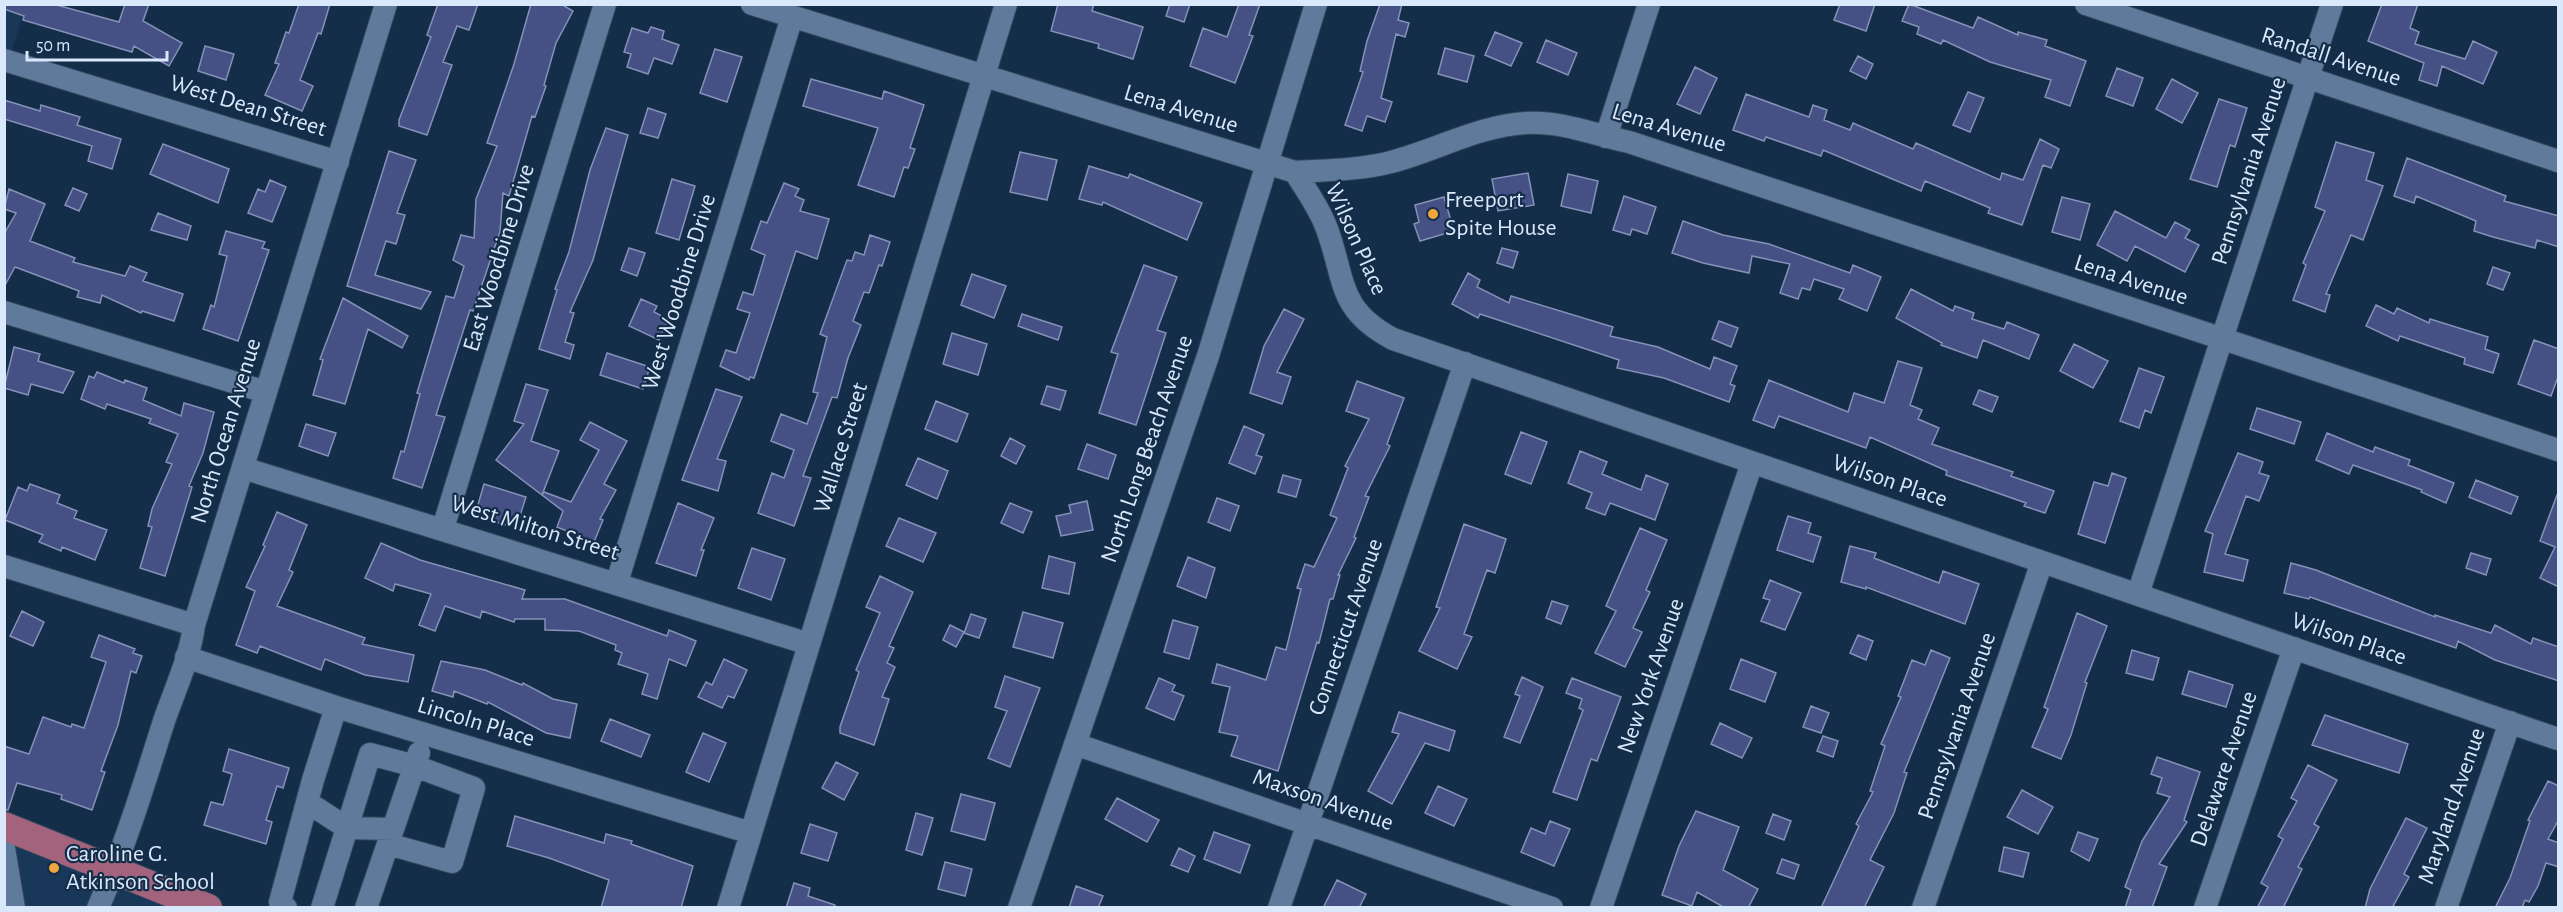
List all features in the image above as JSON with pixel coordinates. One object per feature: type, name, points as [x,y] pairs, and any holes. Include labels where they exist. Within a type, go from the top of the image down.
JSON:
[{"type":"main road","points":[[4,826],[208,908]]},
{"type":"street","name":"North Ocean Avenue","points":[[115,871],[186,657],[191,651],[194,625],[386,4]]},
{"type":"street","name":"East Woodbine Drive","points":[[443,528],[605,4]]},
{"type":"street","name":"Lena Avenue","points":[[752,4],[1295,172],[1353,169],[1388,163],[1465,135],[1509,125],[1562,124],[1652,149],[2559,450]]},
{"type":"street","name":"Wallace Street","points":[[728,908],[1006,4]]},
{"type":"street","name":"North Long Beach Avenue","points":[[1019,908],[1208,356],[1316,4]]},
{"type":"street","points":[[1606,137],[1649,4]]},
{"type":"street","name":"Randall Avenue","points":[[2086,4],[2559,161]]},
{"type":"street","name":"Pennsylvania Avenue","points":[[2138,594],[2332,4]]},
{"type":"street","name":"West Woodbine Drive","points":[[617,582],[792,17]]},
{"type":"street","name":"West Dean Street","points":[[4,60],[338,162]]},
{"type":"street","name":"Wilson Place","points":[[1295,172],[1327,228],[1344,293],[1362,318],[1393,339],[2559,739]]},
{"type":"street","points":[[4,312],[267,392]]},
{"type":"street","name":"Connecticut Avenue","points":[[1278,908],[1466,363]]},
{"type":"street","name":"New York Avenue","points":[[1600,908],[1752,463]]},
{"type":"street","name":"West Milton Street","points":[[243,468],[617,582],[809,644]]},
{"type":"street","name":"Pennsylvania Avenue","points":[[1923,908],[2042,562]]},
{"type":"street","points":[[4,566],[194,625]]},
{"type":"street","name":"Delaware Avenue","points":[[2205,908],[2294,648]]},
{"type":"street","name":"Lincoln Place","points":[[186,657],[336,707],[751,833]]},
{"type":"street","points":[[286,908],[280,902],[336,707]]},
{"type":"street","name":"Maryland Avenue","points":[[2446,908],[2510,722]]},
{"type":"street","points":[[366,908],[426,735]]},
{"type":"street","name":"Maxson Avenue","points":[[1075,744],[1552,908]]},
{"type":"street","points":[[307,802],[347,828],[391,836],[452,862],[474,788],[415,766],[370,754],[347,828],[322,908]]},
{"type":"street","points":[[4,848],[14,908]]},
{"type":"street","points":[[98,908],[115,871]]},
{"type":"street","points":[[114,908],[115,871]]},
{"type":"shaded area","points":[[4,5],[26,5],[7,66],[4,66]]},
{"type":"shaded area","name":"Caroline G. Atkinson School","points":[[5,828],[203,907],[5,907]]},
{"type":"building","points":[[4,4],[53,4],[119,22],[125,4],[149,4],[143,21],[182,43],[169,66],[134,46],[132,52],[23,20],[24,16],[4,9]]},
{"type":"building","points":[[299,4],[330,4],[321,34],[318,33],[300,80],[313,86],[302,111],[265,95],[279,64],[275,63],[286,32],[289,33]]},
{"type":"building","points":[[438,4],[478,4],[469,30],[457,26],[443,62],[452,65],[427,135],[399,126],[399,120],[431,37],[427,35]]},
{"type":"building","points":[[531,4],[561,4],[573,11],[556,43],[544,85],[546,86],[535,117],[532,116],[509,196],[503,193],[500,232],[473,311],[470,310],[436,415],[445,417],[422,488],[393,478],[401,451],[404,452],[420,394],[417,393],[446,296],[454,298],[464,266],[453,260],[461,235],[474,238],[476,199],[497,146],[487,143],[514,64]]},
{"type":"building","points":[[1058,4],[1094,4],[1092,11],[1143,27],[1133,59],[1098,48],[1099,44],[1051,31]]},
{"type":"building","points":[[1170,4],[1190,4],[1184,22],[1166,16]]},
{"type":"building","points":[[1239,4],[1260,4],[1249,35],[1253,36],[1235,83],[1190,66],[1203,28],[1227,37]]},
{"type":"building","points":[[1380,4],[1402,4],[1398,20],[1409,23],[1405,37],[1396,34],[1381,98],[1392,102],[1385,122],[1367,116],[1362,131],[1345,125],[1363,72],[1360,71],[1367,41]]},
{"type":"building","points":[[1840,4],[1875,4],[1866,31],[1834,20]]},
{"type":"building","points":[[1909,4],[1973,28],[1978,17],[2018,35],[2018,32],[2047,40],[2045,46],[2086,61],[2070,106],[2045,97],[2051,80],[1990,62],[1943,40],[1941,44],[1917,34],[1919,27],[1902,21]]},
{"type":"building","points":[[2382,4],[2418,4],[2410,28],[2419,32],[2415,44],[2465,59],[2473,41],[2497,52],[2483,84],[2442,66],[2437,86],[2419,80],[2424,63],[2368,41]]},
{"type":"building","points":[[651,27],[664,31],[662,39],[679,45],[672,64],[654,58],[648,74],[627,67],[631,54],[624,52],[632,28],[648,33]]},
{"type":"building","points":[[1495,32],[1522,43],[1511,66],[1485,55]]},
{"type":"building","points":[[1546,40],[1577,53],[1568,75],[1537,62]]},
{"type":"building","points":[[205,46],[234,54],[226,80],[198,71]]},
{"type":"building","points":[[1445,48],[1474,56],[1467,82],[1438,74]]},
{"type":"building","points":[[715,49],[742,57],[727,102],[700,93]]},
{"type":"building","points":[[1858,56],[1873,64],[1866,79],[1850,71]]},
{"type":"building","points":[[1695,67],[1717,78],[1700,114],[1677,104]]},
{"type":"building","points":[[2117,68],[2143,78],[2133,106],[2106,96]]},
{"type":"building","points":[[811,79],[882,99],[884,91],[924,105],[910,148],[915,149],[908,168],[904,167],[894,197],[858,185],[878,128],[803,106]]},
{"type":"building","points":[[2172,79],[2198,93],[2182,123],[2156,109]]},
{"type":"building","points":[[1968,92],[1984,98],[1970,132],[1953,125]]},
{"type":"building","points":[[1746,94],[1809,117],[1813,105],[1827,110],[1824,120],[1850,130],[1853,123],[1913,149],[1916,143],[2000,180],[2002,173],[2023,180],[2040,139],[2059,149],[2051,168],[2043,165],[2022,225],[1988,213],[1990,208],[1925,181],[1921,191],[1823,150],[1821,156],[1766,137],[1764,141],[1733,130]]},
{"type":"building","points":[[2219,99],[2247,108],[2235,147],[2230,145],[2217,187],[2190,179]]},
{"type":"building","points":[[4,100],[40,111],[41,105],[80,117],[77,125],[121,139],[112,169],[88,161],[92,146],[4,119]]},
{"type":"building","points":[[648,108],[666,114],[658,138],[640,133]]},
{"type":"building","points":[[606,128],[628,135],[593,260],[570,312],[574,313],[565,342],[574,345],[570,359],[539,349],[557,290],[555,289],[569,252],[590,170]]},
{"type":"building","points":[[2336,142],[2374,153],[2366,180],[2383,186],[2363,240],[2351,235],[2326,294],[2330,295],[2325,312],[2293,300],[2306,265],[2303,263],[2325,211],[2315,207]]},
{"type":"building","points":[[163,144],[229,169],[218,203],[150,174]]},
{"type":"building","points":[[389,151],[416,160],[397,213],[405,215],[396,244],[386,241],[375,275],[431,292],[421,309],[347,286]]},
{"type":"building","points":[[1020,152],[1057,160],[1047,200],[1010,192]]},
{"type":"building","points":[[2407,158],[2506,196],[2504,201],[2559,216],[2559,247],[2537,240],[2535,248],[2493,237],[2474,231],[2476,221],[2416,196],[2414,203],[2394,196]]},
{"type":"building","points":[[1089,166],[1128,178],[1130,174],[1202,203],[1187,240],[1103,202],[1102,205],[1079,199]]},
{"type":"building","points":[[1528,173],[1534,205],[1498,211],[1492,179]]},
{"type":"building","points":[[1568,174],[1598,181],[1591,213],[1561,206]]},
{"type":"building","points":[[672,179],[695,186],[679,240],[656,233]]},
{"type":"building","points":[[270,180],[286,187],[272,222],[248,213],[258,189],[265,192]]},
{"type":"building","points":[[784,183],[799,189],[795,196],[804,200],[800,211],[829,219],[817,259],[796,251],[754,378],[750,377],[749,380],[720,366],[726,350],[736,353],[750,313],[737,309],[743,292],[753,295],[765,255],[751,249],[761,221],[767,223]]},
{"type":"building","points":[[73,188],[87,194],[79,211],[65,205]]},
{"type":"building","points":[[9,189],[45,204],[30,241],[75,258],[73,262],[125,276],[130,266],[147,273],[143,281],[183,294],[174,321],[142,311],[141,313],[102,295],[100,303],[77,297],[79,291],[15,267],[4,287],[4,234],[16,213],[4,209]]},
{"type":"building","points":[[1624,196],[1656,207],[1647,234],[1632,229],[1630,235],[1613,230]]},
{"type":"building","name":"Freeport Spite House","points":[[1444,197],[1454,231],[1420,241],[1414,224],[1419,222],[1415,205]]},
{"type":"building","points":[[2062,197],[2090,204],[2080,240],[2052,232]]},
{"type":"building","points":[[2115,211],[2166,238],[2175,222],[2190,230],[2185,238],[2199,245],[2185,272],[2135,246],[2127,261],[2097,245]]},
{"type":"building","points":[[158,213],[191,226],[187,240],[151,230]]},
{"type":"building","points":[[1683,221],[1723,235],[1769,244],[1850,273],[1853,265],[1881,277],[1867,311],[1839,299],[1844,289],[1814,279],[1810,290],[1802,288],[1798,299],[1780,293],[1790,264],[1752,256],[1749,273],[1703,263],[1672,253]]},
{"type":"building","points":[[226,231],[265,242],[262,248],[269,250],[238,341],[203,329],[211,305],[214,307],[227,256],[219,254]]},
{"type":"building","points":[[870,235],[890,242],[882,266],[879,265],[869,293],[864,292],[853,321],[861,325],[848,358],[837,398],[832,397],[803,476],[811,478],[794,526],[758,513],[772,473],[784,478],[794,450],[771,441],[781,414],[807,424],[818,393],[813,392],[827,337],[820,334],[847,260],[852,261],[855,252],[864,255]]},
{"type":"building","points":[[629,248],[645,253],[637,276],[621,270]]},
{"type":"building","points":[[1502,248],[1518,252],[1513,268],[1497,263]]},
{"type":"building","points":[[1144,265],[1177,277],[1157,330],[1166,333],[1136,425],[1099,413],[1118,354],[1111,352]]},
{"type":"building","points":[[2493,267],[2510,273],[2503,290],[2487,284]]},
{"type":"building","points":[[1468,273],[1480,280],[1477,287],[1509,303],[1511,296],[1613,327],[1610,336],[1658,347],[1710,369],[1714,357],[1737,366],[1730,384],[1735,386],[1729,402],[1664,378],[1617,368],[1619,360],[1480,314],[1478,318],[1452,304]]},
{"type":"building","points":[[972,274],[1006,286],[994,318],[961,305]]},
{"type":"building","points":[[1911,289],[1953,311],[1955,306],[1974,313],[1972,319],[2004,329],[2007,322],[2039,335],[2029,359],[1983,340],[1977,358],[1941,345],[1942,343],[1896,318]]},
{"type":"building","points":[[343,298],[408,336],[402,348],[368,329],[345,404],[313,395],[323,360],[320,359]]},
{"type":"building","points":[[641,299],[657,306],[654,312],[668,319],[659,340],[629,326]]},
{"type":"building","points":[[2376,305],[2394,314],[2397,308],[2429,323],[2430,319],[2488,337],[2485,349],[2499,354],[2493,373],[2464,364],[2465,358],[2400,336],[2398,341],[2366,326]]},
{"type":"building","points":[[1284,309],[1304,319],[1277,372],[1291,377],[1282,404],[1250,393],[1264,346]]},
{"type":"building","points":[[1022,314],[1062,327],[1058,340],[1018,326]]},
{"type":"building","points":[[1719,321],[1738,328],[1731,347],[1712,339]]},
{"type":"building","points":[[952,333],[987,344],[978,375],[943,364]]},
{"type":"building","points":[[2534,340],[2559,349],[2559,374],[2551,396],[2518,384]]},
{"type":"building","points":[[2074,344],[2108,361],[2093,388],[2060,371]]},
{"type":"building","points":[[14,347],[40,354],[38,361],[74,372],[63,393],[31,384],[28,395],[4,388]]},
{"type":"building","points":[[607,353],[650,367],[643,389],[600,375]]},
{"type":"building","points":[[1898,361],[1922,368],[1910,405],[1922,410],[1918,419],[1939,428],[1932,444],[2013,472],[2011,476],[2054,491],[2045,513],[2024,506],[2026,503],[1946,475],[1947,471],[1870,437],[1866,448],[1779,416],[1774,428],[1753,420],[1769,380],[1848,412],[1854,393],[1884,403]]},
{"type":"building","points":[[2139,368],[2164,377],[2151,413],[2145,410],[2139,428],[2120,421]]},
{"type":"building","points":[[97,372],[124,383],[125,380],[147,388],[143,400],[181,416],[184,403],[214,412],[203,453],[189,486],[192,487],[165,576],[140,568],[152,527],[148,526],[152,509],[172,464],[166,462],[178,434],[149,423],[151,419],[107,404],[105,409],[81,399],[89,376],[94,378]]},
{"type":"building","points":[[1357,381],[1404,398],[1387,444],[1390,446],[1365,496],[1369,497],[1354,537],[1356,538],[1338,575],[1340,575],[1333,599],[1330,599],[1319,643],[1317,642],[1278,771],[1231,756],[1238,736],[1219,732],[1230,687],[1212,683],[1217,664],[1266,680],[1276,647],[1286,650],[1301,589],[1297,588],[1305,564],[1314,567],[1337,518],[1330,515],[1348,468],[1345,466],[1369,419],[1346,411]]},
{"type":"building","points":[[526,384],[548,390],[531,441],[559,451],[542,495],[544,492],[571,502],[599,450],[580,440],[590,422],[627,441],[604,484],[616,490],[600,519],[603,520],[594,542],[557,527],[563,511],[496,460],[524,424],[514,421]]},
{"type":"building","points":[[1047,386],[1066,391],[1060,410],[1041,404]]},
{"type":"building","points":[[716,389],[742,397],[717,459],[726,461],[718,491],[682,480]]},
{"type":"building","points":[[1979,390],[1998,397],[1992,412],[1973,404]]},
{"type":"building","points":[[936,401],[968,414],[957,442],[925,429]]},
{"type":"building","points":[[2257,408],[2301,422],[2294,444],[2250,429]]},
{"type":"building","points":[[306,424],[336,433],[328,456],[299,446]]},
{"type":"building","points":[[1244,426],[1264,435],[1256,455],[1262,457],[1255,474],[1229,463]]},
{"type":"building","points":[[1521,432],[1547,442],[1531,484],[1505,474]]},
{"type":"building","points":[[2327,433],[2373,452],[2375,447],[2410,460],[2408,465],[2454,483],[2446,503],[2421,492],[2422,490],[2353,465],[2349,474],[2316,460]]},
{"type":"building","points":[[1010,438],[1025,446],[1016,464],[1001,456]]},
{"type":"building","points":[[1087,444],[1116,455],[1108,479],[1078,469]]},
{"type":"building","points":[[1580,451],[1607,462],[1602,474],[1641,490],[1646,475],[1668,484],[1655,520],[1610,503],[1605,515],[1586,508],[1592,493],[1568,483]]},
{"type":"building","points":[[2238,453],[2263,462],[2259,473],[2269,476],[2259,501],[2246,496],[2225,554],[2248,560],[2243,581],[2204,572],[2213,534],[2205,531]]},
{"type":"building","points":[[918,458],[948,471],[937,499],[906,485]]},
{"type":"building","points":[[2112,473],[2126,478],[2105,543],[2078,534],[2094,482],[2108,486]]},
{"type":"building","points":[[1283,475],[1301,480],[1296,497],[1278,492]]},
{"type":"building","points":[[2476,480],[2518,497],[2511,514],[2469,497]]},
{"type":"building","points":[[30,484],[60,495],[57,503],[77,511],[74,518],[107,530],[95,560],[62,547],[61,551],[39,542],[43,535],[5,520],[18,487],[27,491]]},
{"type":"building","points":[[484,484],[526,497],[518,522],[508,519],[506,525],[492,521],[494,514],[477,508]]},
{"type":"building","points":[[2557,495],[2559,495],[2559,587],[2540,578],[2555,547],[2540,541]]},
{"type":"building","points":[[1217,498],[1239,506],[1230,531],[1208,522]]},
{"type":"building","points":[[1087,501],[1093,530],[1061,536],[1056,516],[1071,513],[1069,505]]},
{"type":"building","points":[[678,503],[714,518],[701,550],[704,550],[696,576],[656,563]]},
{"type":"building","points":[[1010,503],[1032,512],[1023,533],[1001,523]]},
{"type":"building","points":[[277,512],[307,525],[289,570],[293,572],[277,606],[365,638],[362,644],[414,655],[408,682],[365,675],[325,659],[321,670],[260,646],[257,653],[236,645],[255,591],[246,587],[265,546],[263,545]]},
{"type":"building","points":[[1788,516],[1811,523],[1808,533],[1821,537],[1813,562],[1777,550]]},
{"type":"building","points":[[899,518],[936,533],[923,562],[886,546]]},
{"type":"building","points":[[1464,524],[1506,539],[1495,573],[1487,570],[1464,634],[1472,637],[1457,669],[1419,651],[1440,608],[1436,607]]},
{"type":"building","points":[[1640,528],[1667,540],[1646,590],[1650,592],[1633,628],[1642,632],[1625,667],[1595,653],[1616,611],[1606,606]]},
{"type":"building","points":[[381,543],[420,560],[525,590],[522,599],[565,599],[667,636],[669,630],[696,641],[686,666],[669,659],[657,699],[642,694],[648,674],[618,664],[622,653],[615,650],[616,645],[579,631],[545,630],[545,619],[515,619],[514,622],[482,611],[480,618],[445,606],[435,631],[419,625],[431,594],[395,584],[393,591],[365,578]]},
{"type":"building","points":[[1850,546],[1876,553],[1874,558],[1939,583],[1943,571],[1979,584],[1965,624],[1866,587],[1866,589],[1841,582]]},
{"type":"building","points":[[752,548],[785,559],[771,600],[738,588]]},
{"type":"building","points":[[2471,553],[2491,559],[2486,575],[2466,568]]},
{"type":"building","points":[[1049,556],[1075,563],[1069,594],[1042,588]]},
{"type":"building","points":[[1188,557],[1215,568],[1206,598],[1177,586]]},
{"type":"building","points":[[2291,563],[2316,570],[2435,617],[2435,615],[2491,633],[2495,625],[2531,644],[2533,638],[2559,647],[2559,681],[2495,660],[2458,641],[2456,648],[2310,597],[2309,599],[2284,593]]},
{"type":"building","points":[[880,576],[913,592],[889,646],[894,648],[887,663],[895,667],[882,697],[889,699],[874,745],[840,733],[840,727],[859,672],[856,670],[880,613],[866,607]]},
{"type":"building","points":[[1770,580],[1801,593],[1785,630],[1761,621],[1770,600],[1763,598]]},
{"type":"building","points":[[1552,601],[1568,606],[1561,624],[1546,618]]},
{"type":"building","points":[[22,611],[44,622],[33,646],[10,636]]},
{"type":"building","points":[[1023,612],[1063,623],[1053,658],[1013,647]]},
{"type":"building","points":[[2077,613],[2107,626],[2085,682],[2087,683],[2071,735],[2061,759],[2032,747],[2048,709],[2044,707]]},
{"type":"building","points":[[971,614],[986,619],[979,638],[964,633]]},
{"type":"building","points":[[1173,620],[1198,627],[1189,659],[1164,652]]},
{"type":"building","points":[[950,625],[964,632],[956,647],[943,640]]},
{"type":"building","points":[[99,635],[135,649],[133,653],[142,656],[136,673],[131,671],[118,725],[101,771],[105,772],[92,810],[61,799],[62,795],[17,783],[8,810],[4,810],[4,746],[29,754],[43,717],[71,727],[72,724],[84,728],[106,662],[91,657]]},
{"type":"building","points":[[1858,635],[1873,641],[1866,660],[1850,653]]},
{"type":"building","points":[[1931,650],[1950,658],[1904,772],[1907,773],[1894,813],[1870,860],[1884,867],[1864,908],[1821,908],[1859,826],[1856,824],[1873,792],[1870,791],[1885,746],[1881,744],[1901,697],[1898,696],[1912,660],[1925,665]]},
{"type":"building","points":[[2132,650],[2159,658],[2153,680],[2126,673]]},
{"type":"building","points":[[724,659],[747,670],[734,698],[728,696],[722,708],[698,697],[706,682],[712,685]]},
{"type":"building","points":[[1741,659],[1776,673],[1765,702],[1730,689]]},
{"type":"building","points":[[441,661],[485,670],[522,685],[523,683],[553,699],[577,704],[570,738],[546,733],[488,702],[487,704],[454,691],[453,697],[432,691]]},
{"type":"building","points":[[2189,671],[2233,685],[2226,707],[2182,694]]},
{"type":"building","points":[[1005,676],[1040,688],[1010,767],[988,758],[1007,711],[995,707]]},
{"type":"building","points":[[1522,677],[1543,687],[1520,743],[1504,737],[1520,696],[1515,694]]},
{"type":"building","points":[[1159,678],[1175,685],[1172,691],[1184,696],[1174,720],[1146,708]]},
{"type":"building","points":[[1572,678],[1621,697],[1597,761],[1591,759],[1577,800],[1553,792],[1583,710],[1579,708],[1582,699],[1566,693]]},
{"type":"building","points":[[1811,706],[1829,713],[1821,733],[1803,727]]},
{"type":"building","points":[[1399,712],[1455,731],[1449,751],[1425,743],[1392,804],[1368,791],[1399,734],[1392,732]]},
{"type":"building","points":[[2325,715],[2408,744],[2399,773],[2312,745]]},
{"type":"building","points":[[610,719],[650,735],[641,757],[601,741]]},
{"type":"building","points":[[1720,723],[1752,738],[1742,758],[1711,744]]},
{"type":"building","points":[[703,733],[726,743],[709,782],[686,772]]},
{"type":"building","points":[[1823,736],[1838,741],[1833,757],[1817,751]]},
{"type":"building","points":[[229,749],[289,768],[283,788],[277,786],[266,820],[272,822],[266,844],[204,825],[211,802],[223,805],[232,774],[223,771]]},
{"type":"building","points":[[2157,757],[2200,772],[2184,820],[2187,822],[2159,864],[2167,867],[2152,908],[2125,908],[2131,890],[2125,887],[2142,841],[2170,797],[2157,793],[2162,778],[2151,774]]},
{"type":"building","points":[[836,762],[858,773],[844,800],[822,788]]},
{"type":"building","points":[[2308,765],[2337,780],[2314,824],[2319,827],[2298,867],[2302,869],[2283,908],[2257,908],[2268,887],[2261,883],[2283,839],[2278,836],[2297,801],[2291,798]]},
{"type":"building","points":[[2548,781],[2559,786],[2559,819],[2548,839],[2559,843],[2559,867],[2546,863],[2538,886],[2529,902],[2525,900],[2522,908],[2495,908],[2510,878],[2530,821],[2528,820]]},
{"type":"building","points":[[1438,786],[1467,799],[1454,826],[1425,813]]},
{"type":"building","points":[[2022,790],[2053,807],[2038,834],[2007,817]]},
{"type":"building","points":[[961,794],[995,803],[985,840],[951,831]]},
{"type":"building","points":[[1117,798],[1159,820],[1147,842],[1105,819]]},
{"type":"building","points":[[1696,811],[1739,827],[1723,870],[1758,889],[1748,908],[1725,908],[1697,892],[1692,906],[1662,895],[1679,846]]},
{"type":"building","points":[[916,813],[933,818],[922,855],[906,850]]},
{"type":"building","points":[[1773,814],[1791,821],[1784,840],[1766,833]]},
{"type":"building","points":[[515,816],[604,843],[606,834],[632,841],[631,844],[693,866],[681,908],[601,908],[609,880],[549,858],[507,846]]},
{"type":"building","points":[[2406,818],[2427,828],[2404,874],[2409,877],[2392,908],[2365,908],[2370,889]]},
{"type":"building","points":[[1550,821],[1570,829],[1554,866],[1521,852],[1531,828],[1545,834]]},
{"type":"building","points":[[810,824],[837,833],[828,861],[801,853]]},
{"type":"building","points":[[1214,832],[1250,845],[1240,873],[1204,859]]},
{"type":"building","points":[[2078,832],[2098,839],[2089,861],[2071,851]]},
{"type":"building","points":[[2004,847],[2029,853],[2023,877],[1999,871]]},
{"type":"building","points":[[1179,848],[1195,856],[1188,872],[1171,865]]},
{"type":"building","points":[[1782,859],[1799,865],[1794,879],[1777,873]]},
{"type":"building","points":[[945,862],[972,869],[965,896],[938,889]]},
{"type":"building","points":[[1337,880],[1366,894],[1359,908],[1323,908]]},
{"type":"building","points":[[794,883],[810,888],[808,896],[835,905],[835,908],[786,908]]},
{"type":"building","points":[[1076,886],[1103,896],[1098,908],[1069,908]]},
{"type":"place","name":"Freeport Spite House","points":[[1433,214]]},
{"type":"place","name":"Caroline G. Atkinson School","points":[[54,868]]}]
